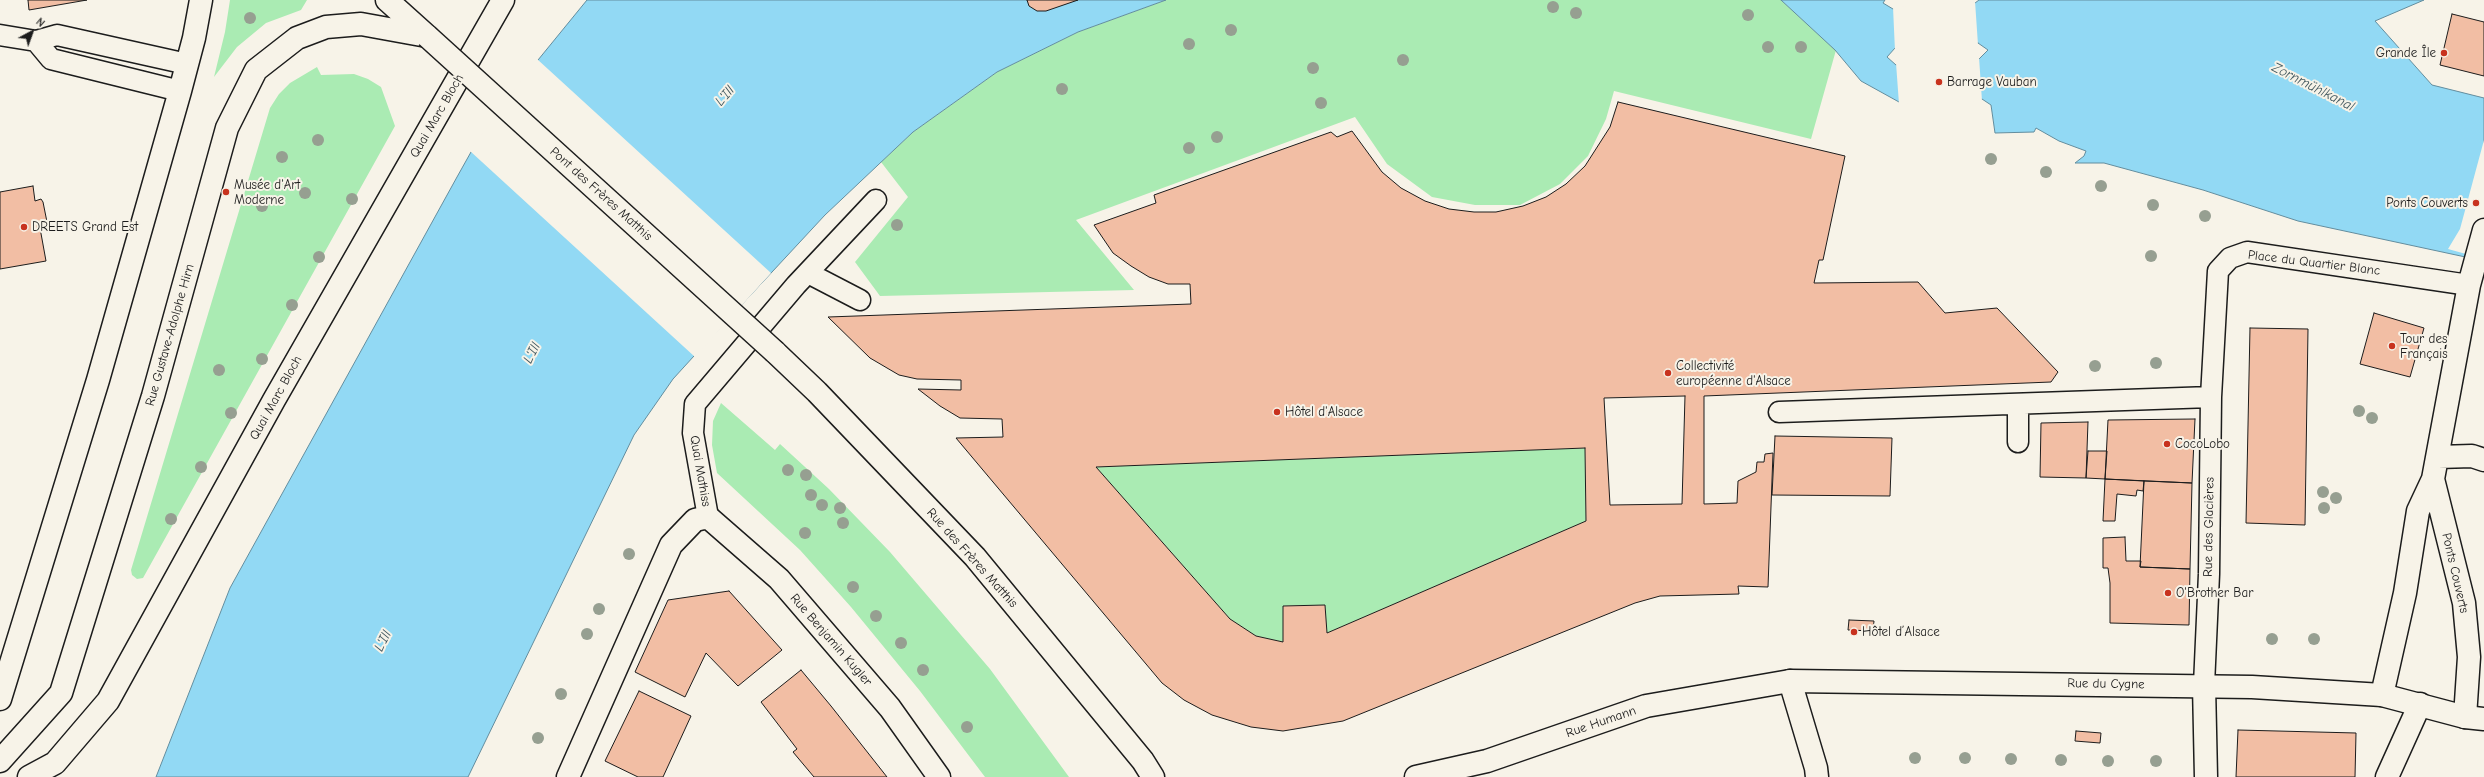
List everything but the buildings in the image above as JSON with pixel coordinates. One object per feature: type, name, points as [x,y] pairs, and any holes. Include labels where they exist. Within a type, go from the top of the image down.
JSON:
[{"type":"street","points":[[0,699],[98,380],[180,91],[201,0]]},
{"type":"street","points":[[387,0],[427,36]]},
{"type":"street","points":[[403,0],[427,36]]},
{"type":"street","name":"Quai Marc Bloch","points":[[29,777],[55,763],[108,701],[274,400],[503,0]]},
{"type":"street","name":"Rue Gustave-Adolphe Hirn","points":[[0,761],[61,693],[153,396],[227,128],[256,70],[297,38],[326,27],[361,24],[427,36]]},
{"type":"street","name":"Pont des Frères Matthis","points":[[427,36],[775,352]]},
{"type":"street","name":"Ponts Couverts","points":[[2382,695],[2405,593],[2418,511],[2433,479],[2469,285],[2484,230]]},
{"type":"street","name":"Rue des Frères Matthis","points":[[775,352],[816,392],[975,558],[1143,761],[1153,777]]},
{"type":"street","points":[[2438,457],[2472,456],[2484,460]]},
{"type":"street","name":"Ponts Couverts","points":[[2433,479],[2464,603],[2474,718]]},
{"type":"street","name":"Quai Mathiss","points":[[568,777],[671,545],[695,520],[708,517]]},
{"type":"street","name":"Rue Benjamin Kugler","points":[[708,517],[779,579],[890,708],[939,777]]},
{"type":"street","points":[[1790,681],[1816,768],[1817,777]]},
{"type":"street","name":"Rue du Cygne","points":[[1790,681],[2204,685],[2382,695],[2474,718]]},
{"type":"street","name":"Rue Humann","points":[[1416,777],[1487,761],[1646,706],[1790,681]]},
{"type":"street","name":"Rue des Glacières","points":[[2204,685],[2206,777]]},
{"type":"street","points":[[2387,777],[2420,704]]},
{"type":"street","points":[[2474,718],[2484,731]]},
{"type":"lane","points":[[0,35],[36,41],[57,35],[187,64]]},
{"type":"lane","points":[[36,41],[51,59],[180,91]]},
{"type":"lane","name":"Quai Mathiss","points":[[708,517],[693,433],[695,404],[808,273],[876,200]]},
{"type":"lane","name":"Place du Quartier Blanc","points":[[2211,397],[2218,271],[2230,258],[2247,252],[2469,285]]},
{"type":"lane","points":[[808,273],[860,300]]},
{"type":"lane","points":[[1780,412],[2211,397]]},
{"type":"lane","name":"Rue des Glacières","points":[[2204,685],[2209,574],[2211,397]]},
{"type":"lane","points":[[2018,404],[2018,442]]},
{"type":"green space","points":[[230,0],[307,0],[301,10],[266,23],[237,47],[214,77],[225,32]]},
{"type":"green space","points":[[1166,0],[1781,0],[1836,50],[1811,139],[1614,91],[1606,119],[1588,156],[1560,184],[1520,205],[1475,205],[1432,197],[1387,164],[1355,117],[1076,220],[1134,290],[880,296],[855,262],[908,197],[881,162],[913,132],[997,72],[1078,32]]},
{"type":"green space","points":[[317,67],[321,75],[354,74],[368,79],[381,87],[395,126],[143,578],[137,579],[132,575],[131,570],[270,108],[279,94],[290,83]]},
{"type":"green space","points":[[721,403],[775,450],[780,444],[829,489],[890,552],[990,669],[1069,777],[985,777],[920,691],[851,607],[800,550],[717,473],[712,445],[713,421]]},
{"type":"green space","points":[[1585,448],[1586,521],[1327,633],[1325,605],[1283,606],[1283,642],[1256,636],[1230,619],[1096,467]]},
{"type":"water","name":"L'Ill","points":[[587,0],[1166,0],[1078,32],[997,72],[913,132],[825,215],[673,379],[634,435],[468,777],[156,777],[230,588],[457,177],[471,152],[538,60]]},
{"type":"water","name":"Zornmühlkanal","points":[[1781,0],[1885,0],[1883,3],[1893,9],[1975,3],[1979,0],[2424,0],[2375,21],[2432,85],[2484,98],[2484,261],[2298,221],[2203,190],[2104,163],[2075,163],[2084,156],[2086,151],[2059,141],[2036,128],[2034,132],[1995,133],[1991,105],[1982,99],[1899,102],[1861,81],[1835,50]],"holes":[[[1978,43],[1988,50],[1979,59],[1896,65],[1887,57],[1895,48]]]},
{"type":"pier","points":[[1975,1],[1978,45],[1895,51],[1893,7]]},
{"type":"pier","points":[[1979,57],[1982,101],[1899,104],[1896,63]]},
{"type":"pier","points":[[537,59],[771,273],[695,357],[470,151]]},
{"type":"pier","name":"Ponts Couverts","points":[[2484,140],[2484,259],[2448,249],[2460,229]]},
{"type":"place","name":"Grande Île","points":[[2444,53]]},
{"type":"place","name":"Barrage Vauban","points":[[1939,82]]},
{"type":"place","name":"Musée d'Art Moderne","points":[[226,192]]},
{"type":"place","name":"Ponts Couverts","points":[[2476,203]]},
{"type":"place","name":"DREETS Grand Est","points":[[24,227]]},
{"type":"place","name":"Tour des Français","points":[[2392,346]]},
{"type":"place","name":"Collectivité européenne d'Alsace","points":[[1668,373]]},
{"type":"place","name":"Hôtel d'Alsace","points":[[1277,412]]},
{"type":"place","name":"CocoLobo","points":[[2167,444]]},
{"type":"place","name":"O'Brother Bar","points":[[2168,593]]},
{"type":"place","name":"Hôtel d’Alsace","points":[[1854,632]]}]
